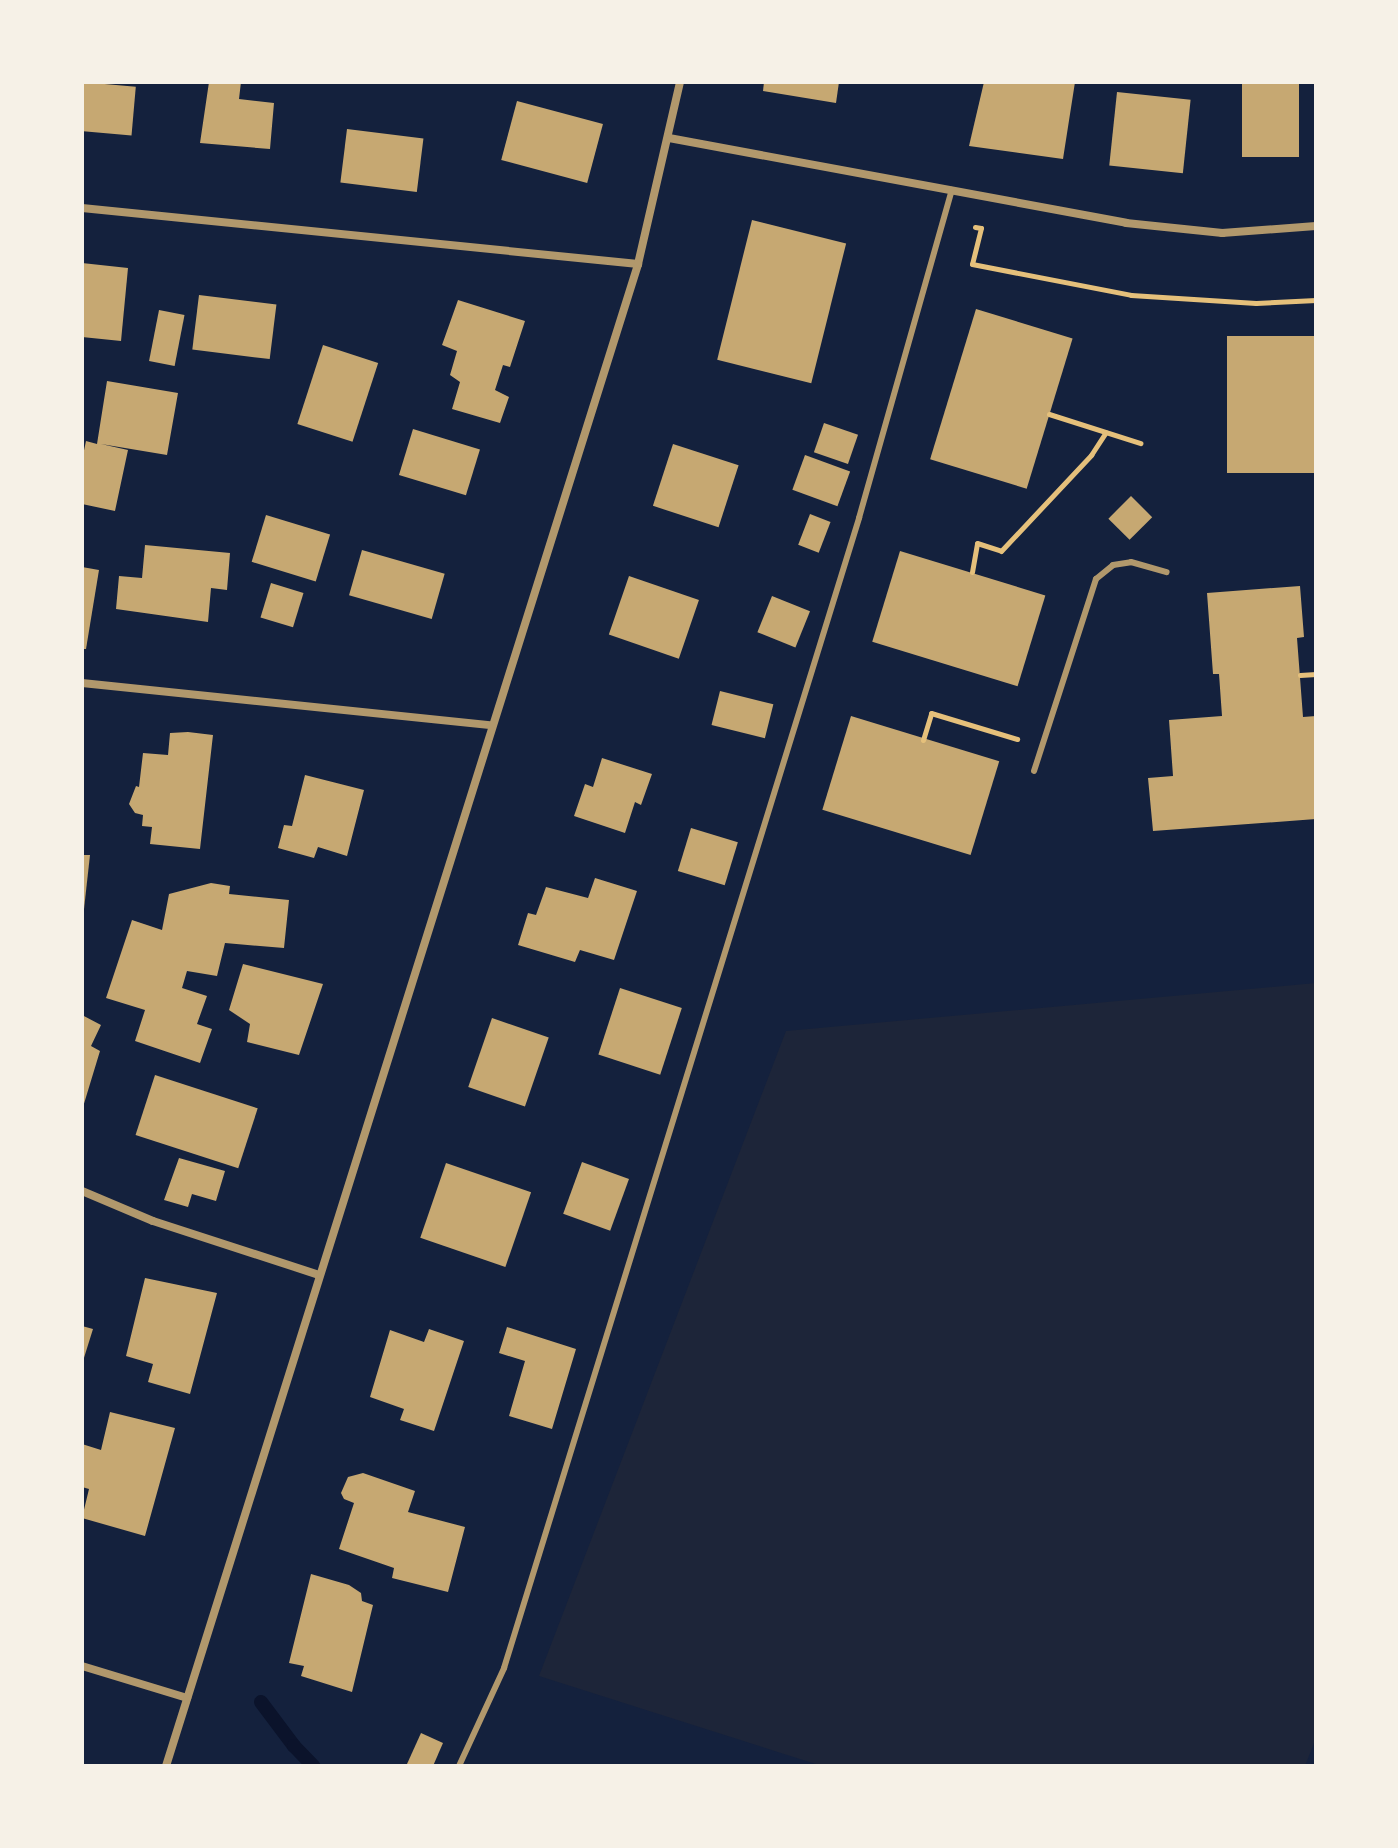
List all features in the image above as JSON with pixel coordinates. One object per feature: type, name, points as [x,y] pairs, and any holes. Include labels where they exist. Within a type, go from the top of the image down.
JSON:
[{"type":"street","points":[[166,1766],[490,725],[638,264],[680,82]]},
{"type":"street","points":[[669,138],[1126,223],[1222,233],[1316,226]]},
{"type":"street","points":[[82,208],[638,264]]},
{"type":"street","points":[[82,683],[490,725]]},
{"type":"street","points":[[82,1191],[153,1221],[319,1275]]},
{"type":"street","points":[[82,1666],[187,1698]]},
{"type":"lane","points":[[459,1766],[504,1668],[859,518],[952,190]]},
{"type":"lane","points":[[1034,771],[1096,579],[1113,565],[1131,562],[1167,572]]},
{"type":"path","points":[[943,220],[981,228],[972,264],[1158,298],[1256,303],[1316,300]]},
{"type":"path","points":[[1049,414],[1140,443]]},
{"type":"path","points":[[972,572],[977,543],[1001,551],[1091,455],[1106,432]]},
{"type":"path","points":[[1300,675],[1316,674]]},
{"type":"path","points":[[923,740],[931,713],[1040,746]]},
{"type":"shaded area","points":[[1316,983],[1316,1738],[1305,1766],[822,1766],[539,1676],[786,1031]]},
{"type":"building","points":[[82,82],[136,87],[132,136],[82,131]]},
{"type":"building","points":[[209,82],[241,82],[239,99],[274,103],[270,149],[200,143]]},
{"type":"building","points":[[764,82],[839,82],[836,103],[763,91]]},
{"type":"building","points":[[984,82],[1075,82],[1063,159],[969,146]]},
{"type":"building","points":[[1242,82],[1299,82],[1299,157],[1242,157]]},
{"type":"building","points":[[1117,92],[1191,100],[1183,173],[1109,166]]},
{"type":"building","points":[[517,101],[603,124],[587,183],[501,160]]},
{"type":"building","points":[[347,129],[423,138],[417,192],[340,183]]},
{"type":"building","points":[[752,220],[846,243],[811,383],[717,360]]},
{"type":"building","points":[[82,263],[128,268],[121,341],[82,337]]},
{"type":"building","points":[[199,295],[276,305],[270,359],[192,350]]},
{"type":"building","points":[[458,300],[525,321],[510,367],[503,365],[495,390],[509,397],[500,423],[452,409],[460,382],[450,375],[457,351],[442,345]]},
{"type":"building","points":[[976,309],[1073,339],[1027,489],[930,459]]},
{"type":"building","points":[[159,310],[185,315],[175,366],[149,361]]},
{"type":"building","points":[[1227,336],[1316,336],[1316,473],[1227,473]]},
{"type":"building","points":[[323,345],[378,363],[353,442],[297,424]]},
{"type":"building","points":[[107,381],[178,393],[167,455],[101,444],[128,450],[115,511],[82,504],[82,460],[86,441],[97,444]]},
{"type":"building","points":[[824,423],[858,435],[848,464],[814,452]]},
{"type":"building","points":[[413,429],[480,449],[466,495],[399,475]]},
{"type":"building","points":[[673,444],[739,465],[719,527],[653,506]]},
{"type":"building","points":[[805,455],[850,471],[837,506],[792,490]]},
{"type":"building","points":[[1131,496],[1152,517],[1130,540],[1108,519]]},
{"type":"building","points":[[810,514],[831,522],[819,553],[798,545]]},
{"type":"building","points":[[266,515],[330,535],[316,581],[252,562]]},
{"type":"building","points":[[145,545],[230,553],[227,590],[211,588],[208,622],[116,609],[119,576],[142,578]]},
{"type":"building","points":[[362,550],[445,574],[432,619],[349,595]]},
{"type":"building","points":[[900,551],[1045,595],[1018,686],[872,642]]},
{"type":"building","points":[[82,567],[99,570],[86,649],[82,649]]},
{"type":"building","points":[[629,576],[699,600],[679,659],[609,635]]},
{"type":"building","points":[[271,583],[304,593],[293,627],[260,617]]},
{"type":"building","points":[[1300,586],[1304,637],[1297,638],[1303,717],[1316,716],[1316,819],[1153,831],[1148,778],[1173,776],[1169,720],[1222,716],[1219,674],[1213,674],[1207,593]]},
{"type":"building","points":[[772,596],[810,611],[795,648],[757,632]]},
{"type":"building","points":[[720,691],[773,704],[765,738],[712,725]]},
{"type":"building","points":[[851,716],[999,761],[971,855],[822,810]]},
{"type":"building","points":[[170,733],[213,735],[200,849],[150,844],[152,827],[142,826],[143,815],[135,813],[129,804],[136,786],[139,787],[143,753],[168,755]]},
{"type":"building","points":[[602,758],[652,774],[641,805],[635,802],[625,833],[574,816],[585,784],[593,787]]},
{"type":"building","points":[[305,775],[364,790],[347,856],[318,847],[314,858],[278,848],[284,825],[292,826]]},
{"type":"building","points":[[691,828],[738,842],[725,885],[678,871]]},
{"type":"building","points":[[82,855],[90,855],[84,909],[82,909]]},
{"type":"building","points":[[595,878],[637,891],[614,960],[580,950],[575,962],[518,945],[528,913],[536,915],[546,887],[588,898]]},
{"type":"building","points":[[211,883],[230,886],[229,894],[289,900],[284,948],[225,943],[217,976],[187,971],[182,988],[207,996],[197,1024],[212,1029],[200,1063],[135,1041],[145,1010],[106,998],[132,920],[162,930],[169,894]]},
{"type":"building","points":[[243,964],[323,984],[299,1055],[247,1042],[250,1024],[229,1010]]},
{"type":"building","points":[[620,988],[682,1008],[660,1075],[598,1055]]},
{"type":"building","points":[[82,1015],[101,1025],[91,1046],[100,1051],[83,1107]]},
{"type":"building","points":[[492,1018],[549,1038],[525,1107],[468,1087]]},
{"type":"building","points":[[155,1075],[258,1108],[238,1168],[136,1135]]},
{"type":"building","points":[[179,1158],[225,1171],[216,1201],[192,1194],[188,1207],[164,1200]]},
{"type":"building","points":[[582,1162],[629,1179],[610,1231],[563,1214]]},
{"type":"building","points":[[446,1163],[531,1192],[505,1267],[420,1238]]},
{"type":"building","points":[[145,1278],[217,1293],[190,1394],[148,1382],[153,1364],[126,1356]]},
{"type":"building","points":[[82,1326],[93,1329],[83,1361],[82,1361]]},
{"type":"building","points":[[507,1327],[576,1349],[552,1429],[509,1416],[525,1361],[499,1353]]},
{"type":"building","points":[[429,1329],[464,1341],[434,1431],[400,1420],[404,1409],[370,1397],[390,1330],[424,1342]]},
{"type":"building","points":[[110,1412],[175,1428],[145,1536],[82,1518],[89,1489],[82,1487],[82,1444],[101,1450]]},
{"type":"building","points":[[363,1473],[415,1491],[408,1512],[465,1527],[448,1592],[392,1578],[394,1568],[339,1549],[354,1503],[344,1499],[341,1493],[348,1477]]},
{"type":"building","points":[[311,1574],[349,1585],[361,1593],[362,1601],[373,1605],[352,1692],[301,1676],[304,1666],[289,1663]]},
{"type":"building","points":[[421,1733],[443,1743],[433,1766],[407,1764]]},
{"type":"waterway","points":[[261,1702],[313,1766]]}]
